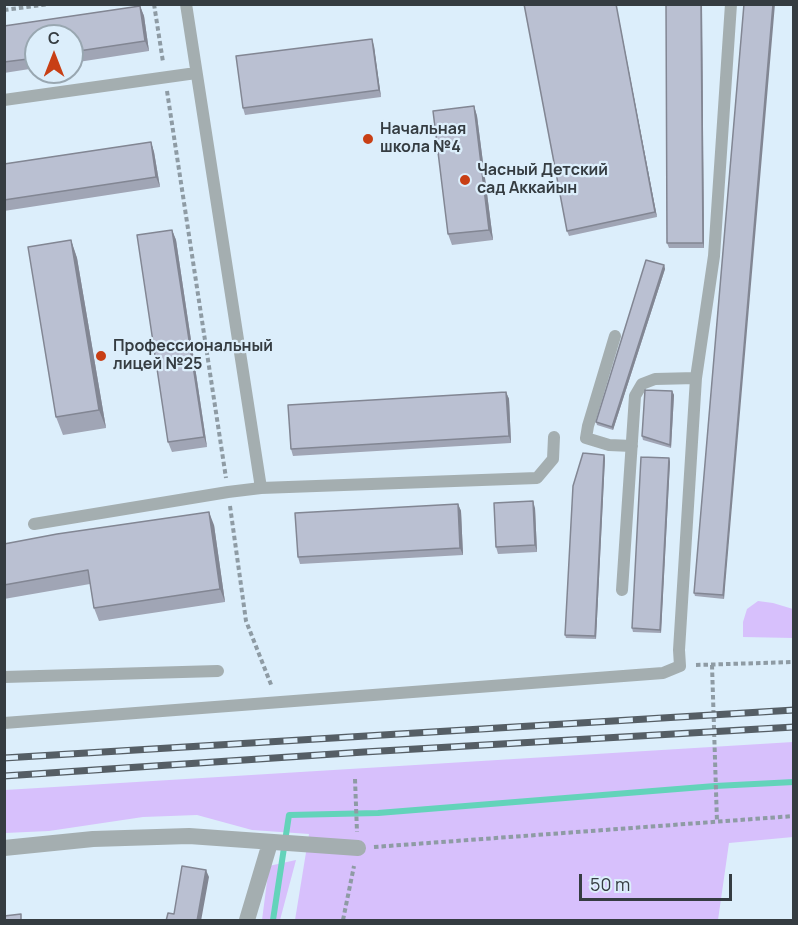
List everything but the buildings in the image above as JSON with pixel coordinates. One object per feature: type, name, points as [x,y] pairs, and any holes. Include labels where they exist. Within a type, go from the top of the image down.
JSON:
[{"type":"street","points":[[4,848],[93,839],[189,836],[358,848]]},
{"type":"street","points":[[247,921],[270,843]]},
{"type":"lane","points":[[186,4],[261,488]]},
{"type":"lane","points":[[4,723],[663,673],[680,666],[679,650],[696,378],[714,256],[731,4]]},
{"type":"lane","points":[[4,100],[196,73]]},
{"type":"lane","points":[[615,336],[586,438],[609,446],[632,446]]},
{"type":"lane","points":[[622,590],[635,396],[642,384],[655,379],[696,378]]},
{"type":"lane","points":[[34,524],[261,488],[537,478],[553,459],[554,437]]},
{"type":"lane","points":[[4,677],[218,671]]},
{"type":"path","points":[[4,10],[49,4]]},
{"type":"path","points":[[154,4],[246,621],[278,702]]},
{"type":"path","points":[[680,666],[794,662]]},
{"type":"path","points":[[712,665],[717,822]]},
{"type":"path","points":[[343,921],[358,848],[355,779]]},
{"type":"path","points":[[358,848],[794,816]]},
{"type":"shaded area","points":[[758,601],[793,609],[793,638],[743,637],[743,622],[747,609]]},
{"type":"shaded area","points":[[793,742],[793,837],[729,843],[718,920],[295,920],[309,834],[252,830],[197,815],[143,817],[49,831],[5,833],[5,790]]},
{"type":"shaded area","points":[[296,860],[280,920],[262,920],[269,866]]},
{"type":"waterway","points":[[273,920],[289,815],[378,813],[715,786],[794,782]]},
{"type":"railway","points":[[4,758],[794,710]]},
{"type":"railway","points":[[4,776],[794,727]]},
{"type":"place","name":"Начальная школа №4","points":[[368,139]]},
{"type":"place","name":"Часный Детский сад Аккайын","points":[[465,180]]},
{"type":"place","name":"Профессиональный лицей №25","points":[[101,356]]}]
